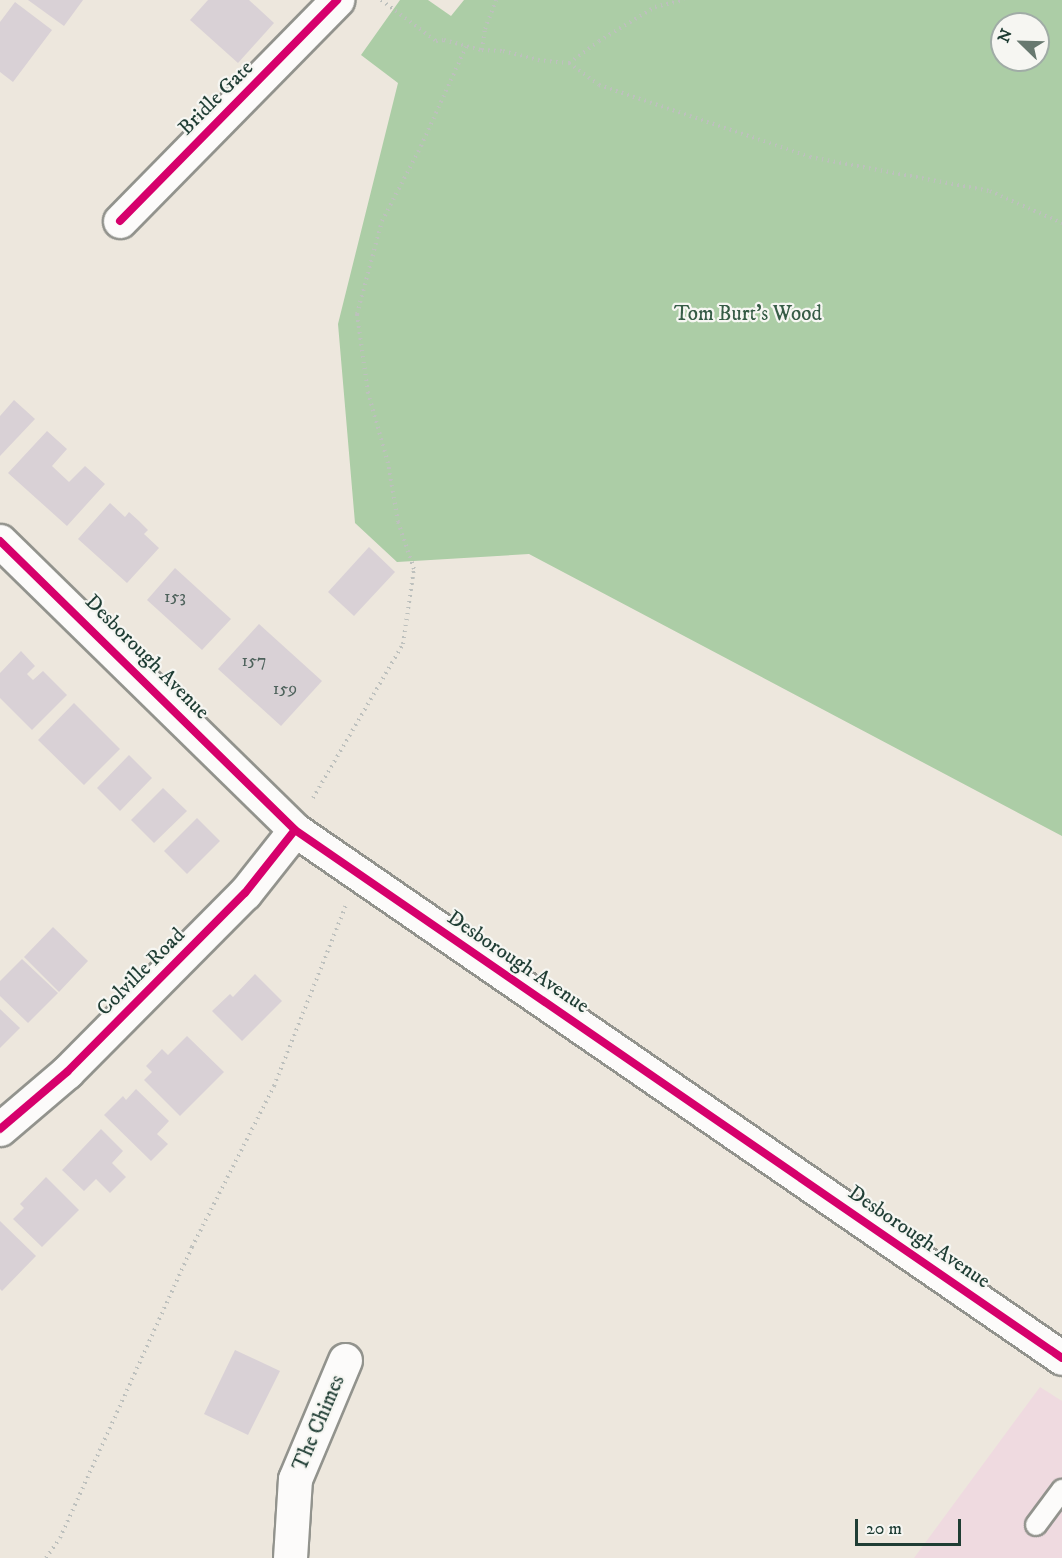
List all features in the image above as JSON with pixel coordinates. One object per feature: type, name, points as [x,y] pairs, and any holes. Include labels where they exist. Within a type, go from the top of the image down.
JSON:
[{"type":"street","name":"Bridle Gate","points":[[120,221],[337,0]]},
{"type":"street","name":"Desborough Avenue","points":[[0,541],[44,581],[295,830],[1062,1358]]},
{"type":"street","name":"Colville Road","points":[[0,1129],[67,1072],[245,893],[295,830]]},
{"type":"street","name":"The Chimes","points":[[290,1558],[295,1479],[345,1360]]},
{"type":"lane","points":[[1036,1525],[1062,1490]]},
{"type":"path","points":[[381,0],[436,41],[444,40],[482,50],[502,51],[538,60],[569,63],[599,85],[810,157],[990,191],[1062,223]]},
{"type":"path","points":[[482,50],[485,29],[496,0]]},
{"type":"path","points":[[569,63],[599,40],[654,6],[684,0]]},
{"type":"path","points":[[295,830],[403,644],[414,569],[398,522],[388,463],[368,393],[357,314],[382,221],[421,146],[466,47]]},
{"type":"path","points":[[46,1558],[60,1538],[192,1247],[274,1086],[359,875]]},
{"type":"shaded area","points":[[1040,1387],[1062,1401],[1062,1558],[914,1558]]},
{"type":"green space","name":"Tom Burt's Wood","points":[[400,0],[428,0],[451,16],[464,0],[1062,0],[1062,836],[529,554],[397,562],[355,523],[338,324],[398,83],[361,55]]},
{"type":"building","points":[[28,0],[83,0],[64,26]]},
{"type":"building","points":[[208,0],[249,0],[274,23],[238,63],[190,20]]},
{"type":"building","points":[[15,2],[52,30],[13,82],[0,72],[0,22]]},
{"type":"building","points":[[14,400],[35,419],[0,456],[0,416]]},
{"type":"building","points":[[47,431],[67,449],[52,466],[69,482],[85,466],[105,484],[67,526],[8,473]]},
{"type":"building","points":[[110,503],[125,517],[129,512],[139,521],[148,530],[144,534],[159,548],[127,583],[78,539]]},
{"type":"building","points":[[369,547],[395,572],[354,616],[328,592]]},
{"type":"building","points":[[175,568],[231,619],[202,650],[147,600]]},
{"type":"building","points":[[259,624],[322,681],[281,726],[218,669]]},
{"type":"building","points":[[21,651],[35,666],[27,674],[33,680],[43,671],[67,695],[32,730],[0,698],[0,673]]},
{"type":"building","points":[[74,703],[120,749],[84,785],[38,740]]},
{"type":"building","points":[[129,755],[152,778],[120,811],[97,788]]},
{"type":"building","points":[[163,788],[187,811],[154,843],[131,820]]},
{"type":"building","points":[[197,818],[220,841],[187,874],[164,851]]},
{"type":"building","points":[[53,927],[88,961],[59,992],[24,957]]},
{"type":"building","points":[[22,959],[58,993],[28,1023],[0,996],[0,981]]},
{"type":"building","points":[[255,974],[282,1001],[242,1041],[212,1011],[230,994],[233,997]]},
{"type":"building","points":[[0,1009],[20,1028],[0,1048]]},
{"type":"building","points":[[187,1036],[224,1072],[180,1116],[144,1080],[152,1072],[146,1066],[162,1049],[168,1055]]},
{"type":"building","points":[[136,1089],[169,1121],[157,1134],[168,1144],[151,1161],[104,1115],[123,1096],[126,1100]]},
{"type":"building","points":[[101,1129],[123,1151],[112,1163],[126,1177],[110,1193],[96,1179],[84,1191],[62,1170]]},
{"type":"building","points":[[46,1177],[79,1210],[42,1247],[13,1219],[24,1208],[20,1204]]},
{"type":"building","points":[[0,1221],[36,1256],[2,1291],[0,1289]]},
{"type":"building","points":[[235,1350],[280,1371],[248,1435],[204,1414]]},
{"type":"cycle path","points":[[120,221],[337,0]]},
{"type":"cycle path","points":[[0,541],[295,830],[1062,1358]]},
{"type":"cycle path","points":[[0,1129],[67,1072],[245,893],[295,830]]}]
